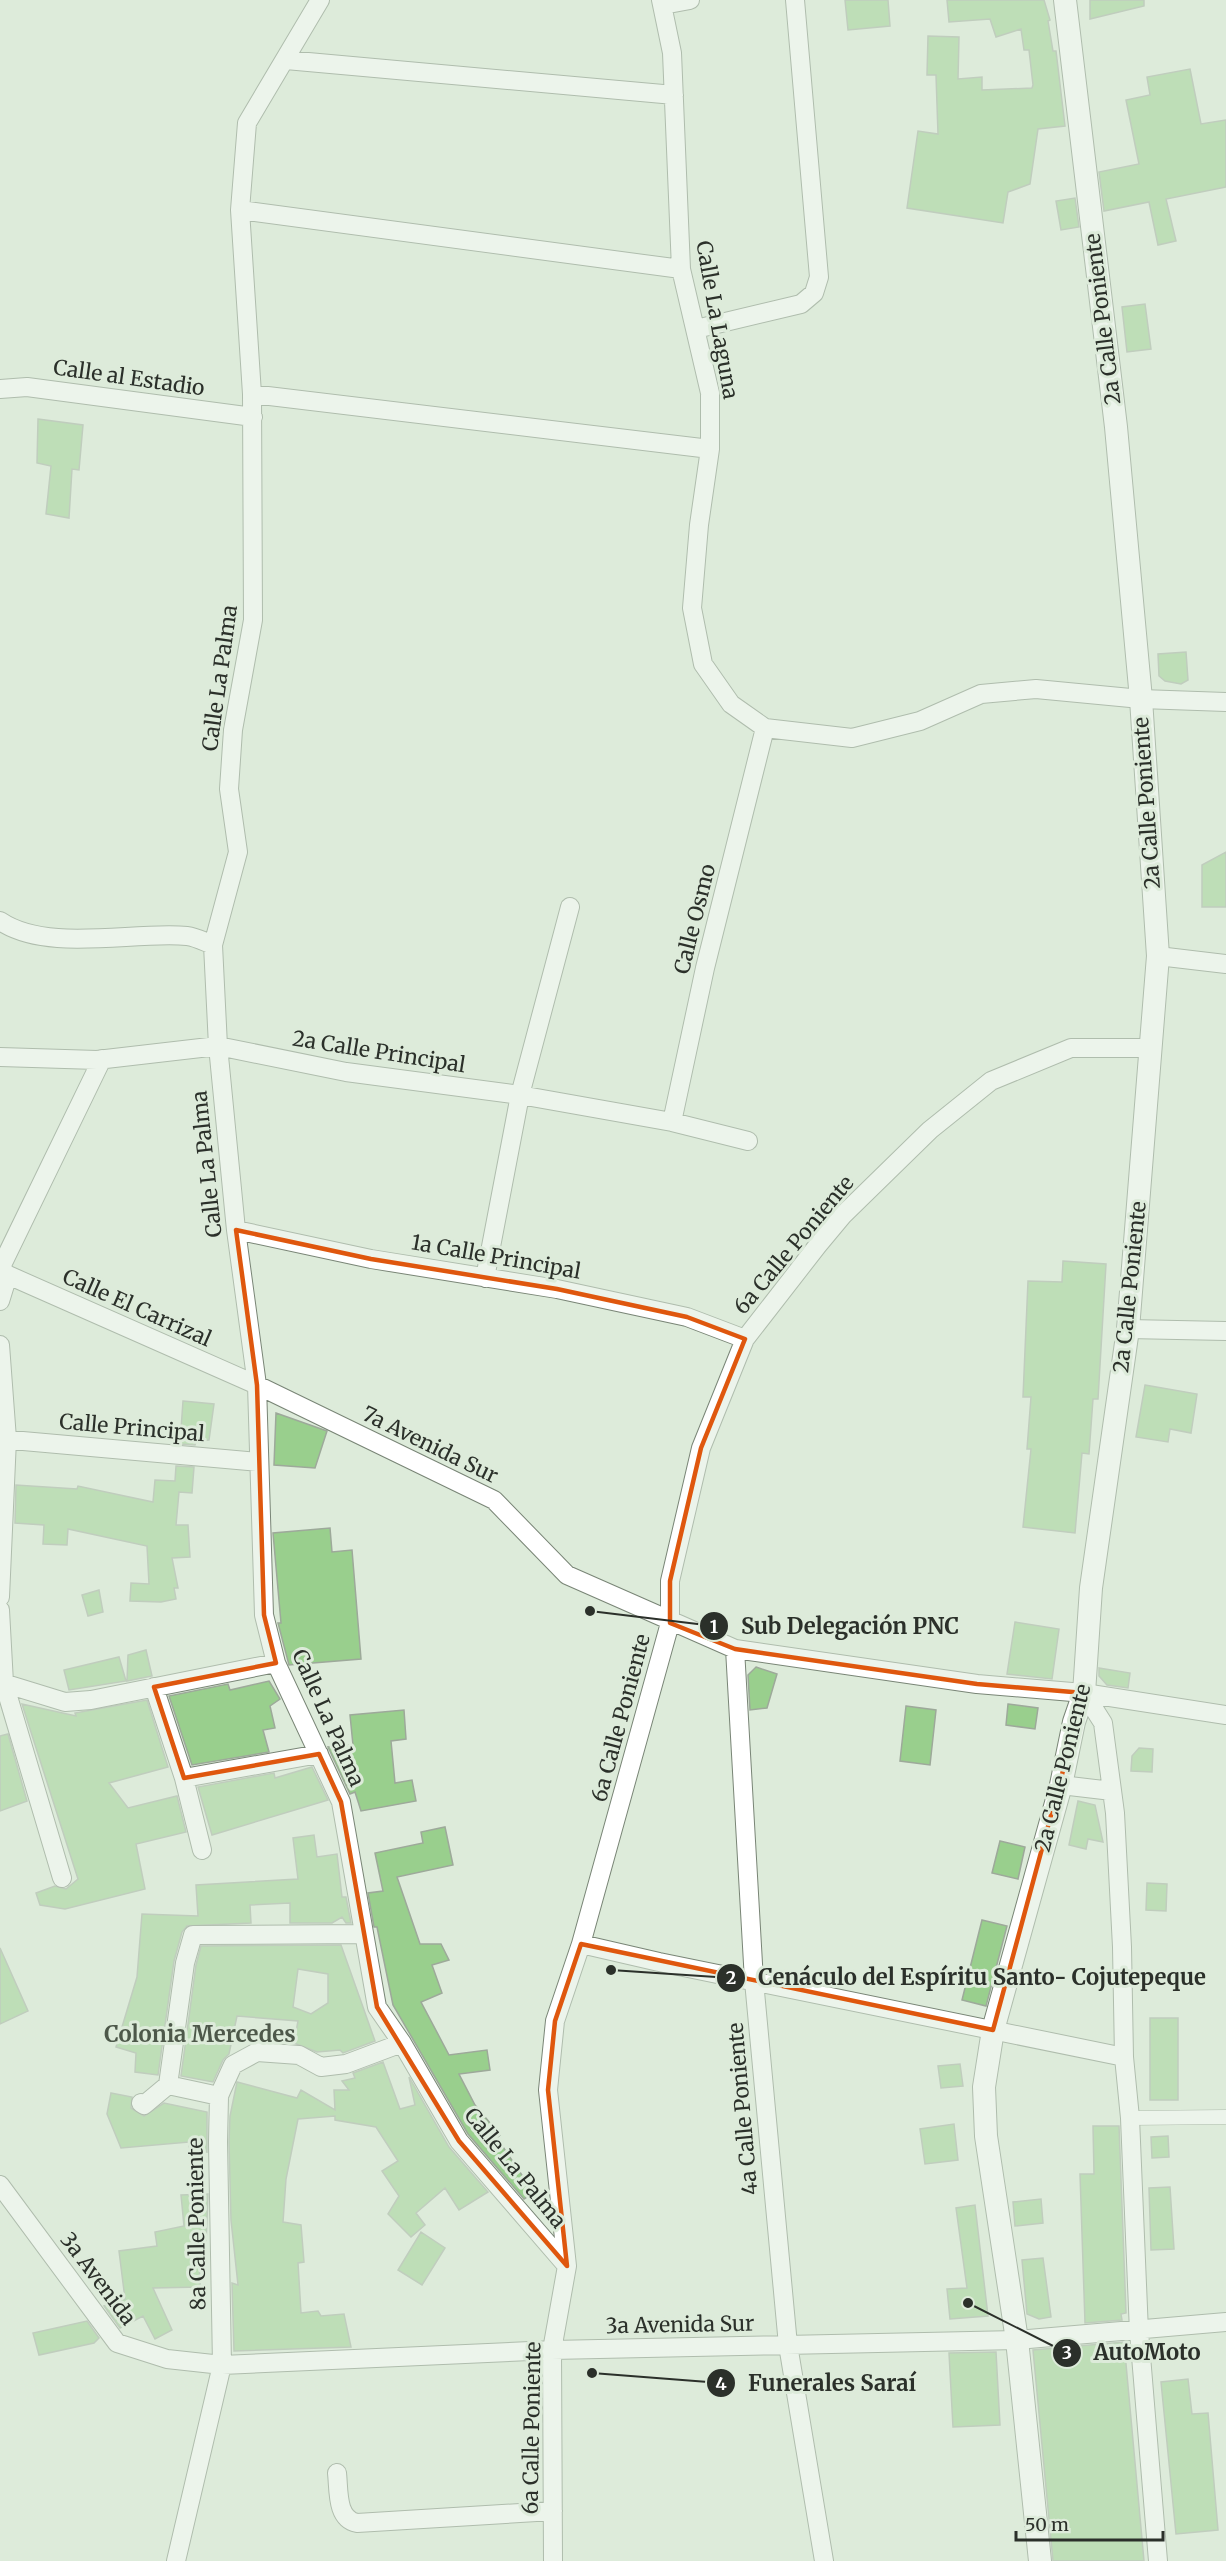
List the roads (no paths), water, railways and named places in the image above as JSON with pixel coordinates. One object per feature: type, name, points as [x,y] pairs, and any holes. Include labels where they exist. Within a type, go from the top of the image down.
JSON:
[{"type":"street","name":"Calle La Palma","points":[[320,0],[247,123],[240,210],[253,417],[253,620],[233,730],[229,789],[238,852],[213,945],[218,1046],[236,1230],[257,1385],[264,1615],[276,1663],[341,1802],[377,2007],[402,2043],[459,2141],[567,2266]]},
{"type":"street","points":[[662,2],[690,0]]},
{"type":"street","points":[[696,329],[801,304],[814,293],[819,277],[795,0]]},
{"type":"street","name":"2a Calle Poniente","points":[[1040,2561],[1017,2340],[986,2136],[984,2087],[993,2030],[1061,1785],[1074,1722],[1084,1693],[1091,1588],[1128,1329],[1158,956],[1141,699],[1116,427],[1065,0]]},
{"type":"street","name":"Calle La Laguna","points":[[662,2],[672,52],[681,269],[710,393],[711,449],[699,525],[692,608],[703,664],[732,704],[765,728]]},
{"type":"street","points":[[286,60],[674,95]]},
{"type":"street","points":[[240,210],[681,269]]},
{"type":"street","name":"Calle al Estadio","points":[[0,388],[27,387],[253,417]]},
{"type":"street","points":[[252,394],[711,449]]},
{"type":"street","points":[[765,728],[852,738],[920,721],[981,694],[1036,689],[1141,699],[1226,702]]},
{"type":"street","name":"Calle Osmo","points":[[672,1122],[705,968],[765,728]]},
{"type":"street","points":[[485,1278],[520,1095],[570,908]]},
{"type":"street","points":[[0,921],[10,928],[29,934],[55,937],[189,936],[213,945]]},
{"type":"street","points":[[1158,956],[1226,964]]},
{"type":"street","name":"2a Calle Principal","points":[[0,1057],[102,1059],[218,1046],[346,1072],[520,1095],[672,1122],[748,1141]]},
{"type":"street","name":"6a Calle Poniente","points":[[553,2561],[552,2350],[567,2266],[548,2090],[555,2020],[581,1944],[670,1623],[670,1581],[701,1448],[745,1339],[843,1215],[930,1130],[991,1081],[1071,1048],[1150,1048]]},
{"type":"street","points":[[0,1301],[3,1271],[102,1059]]},
{"type":"street","name":"1a Calle Principal","points":[[236,1230],[371,1259],[556,1289],[687,1317],[745,1339]]},
{"type":"street","name":"Calle El Carrizal","points":[[3,1271],[257,1385]]},
{"type":"street","points":[[1128,1329],[1226,1331]]},
{"type":"street","points":[[0,1345],[3,1439],[0,1597]]},
{"type":"street","name":"7a Avenida Sur","points":[[257,1385],[494,1500],[567,1575],[670,1623],[735,1649],[977,1684],[1084,1693],[1226,1715]]},
{"type":"street","name":"Calle Principal","points":[[3,1439],[259,1462]]},
{"type":"street","points":[[0,1610],[2,1682],[62,1878]]},
{"type":"street","name":"4a Calle Poniente","points":[[735,1649],[754,1981],[788,2346],[824,2561]]},
{"type":"street","points":[[2,1682],[65,1702],[91,1700],[276,1663]]},
{"type":"street","points":[[154,1687],[184,1778],[202,1850]]},
{"type":"street","points":[[1084,1693],[1103,1723],[1112,1791],[1122,1947],[1124,2057],[1130,2118],[1139,2332],[1158,2561]]},
{"type":"street","points":[[184,1778],[319,1754]]},
{"type":"street","points":[[1061,1785],[1112,1791]]},
{"type":"street","points":[[141,2103],[144,2105],[168,2085],[185,1963],[194,1935],[363,1934]]},
{"type":"street","points":[[581,1944],[1124,2057]]},
{"type":"street","name":"8a Calle Poniente","points":[[176,2561],[222,2365],[219,2097],[233,2065],[257,2052],[299,2055],[321,2067],[346,2064],[402,2043]]},
{"type":"street","points":[[168,2085],[219,2097]]},
{"type":"street","points":[[1130,2118],[1226,2117]]},
{"type":"street","name":"3a Avenida","points":[[0,2185],[117,2343],[167,2359],[222,2365]]},
{"type":"street","name":"3a Avenida Sur","points":[[222,2365],[552,2350],[1017,2340],[1139,2332],[1226,2322]]},
{"type":"street","points":[[338,2473],[341,2509],[349,2521],[357,2523],[553,2511]]},
{"type":"place","name":"Sub Delegación PNC","points":[[590,1611]]},
{"type":"place","name":"Cenáculo del Espíritu Santo- Cojutepeque","points":[[611,1970]]},
{"type":"place","name":"AutoMoto","points":[[968,2303]]},
{"type":"place","name":"Funerales Saraí","points":[[592,2373]]},
{"type":"district","name":"Colonia Mercedes","points":[[200,2034]]}]
